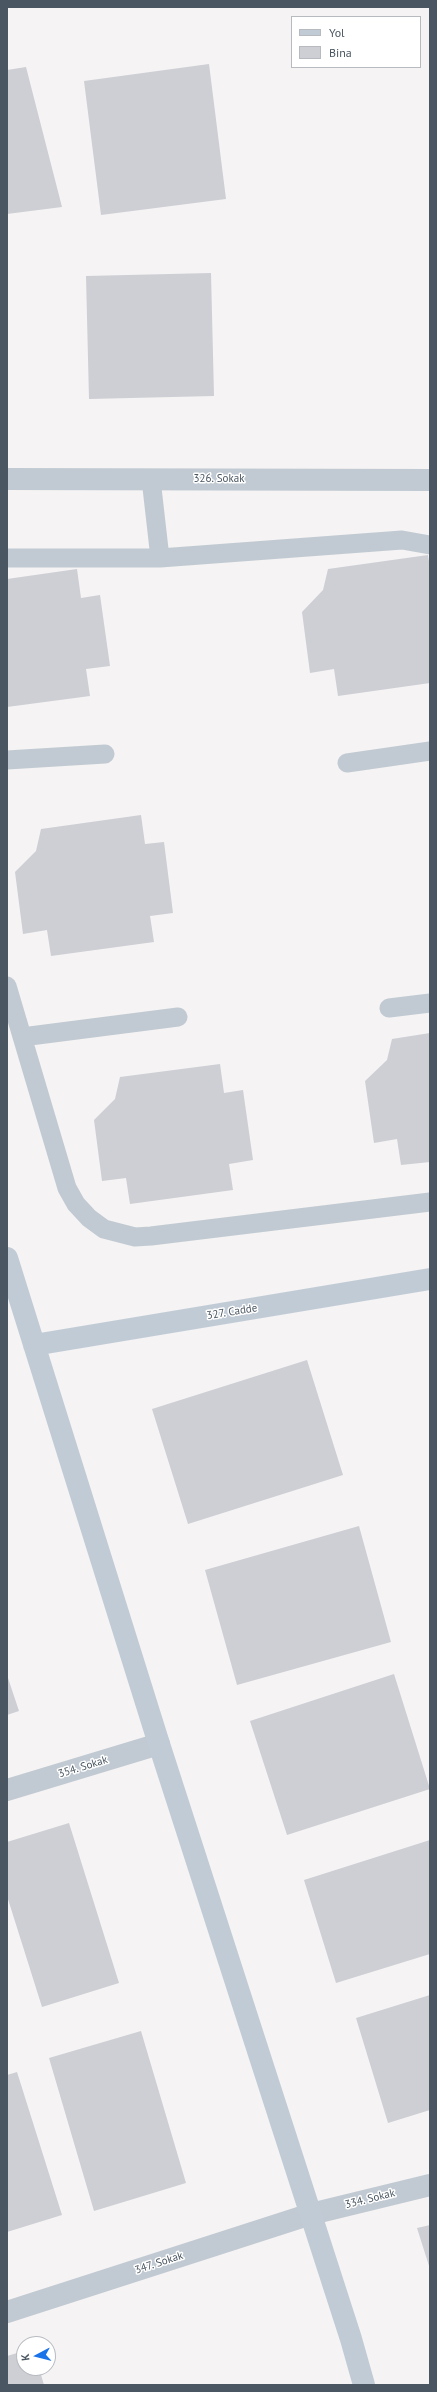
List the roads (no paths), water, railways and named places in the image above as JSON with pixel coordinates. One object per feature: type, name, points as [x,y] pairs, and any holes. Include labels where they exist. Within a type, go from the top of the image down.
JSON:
[{"type":"street","name":"326. Sokak","points":[[7,479],[430,480]]},
{"type":"street","points":[[7,1258],[159,1744],[311,2214],[364,2385]]},
{"type":"street","name":"327. Cadde","points":[[34,1345],[430,1279]]},
{"type":"street","name":"354. Sokak","points":[[7,1790],[159,1744]]},
{"type":"street","name":"334. Sokak","points":[[311,2214],[430,2185]]},
{"type":"street","name":"347. Sokak","points":[[7,2312],[311,2214]]},
{"type":"lane","points":[[150,479],[160,558]]},
{"type":"lane","points":[[7,558],[160,558],[402,540],[430,545]]},
{"type":"lane","points":[[347,763],[430,751]]},
{"type":"lane","points":[[7,760],[105,754]]},
{"type":"lane","points":[[7,986],[67,1188],[76,1204],[88,1218],[104,1229],[135,1237],[151,1236],[430,1202]]},
{"type":"lane","points":[[388,1008],[430,1003]]},
{"type":"lane","points":[[22,1037],[178,1017]]}]
